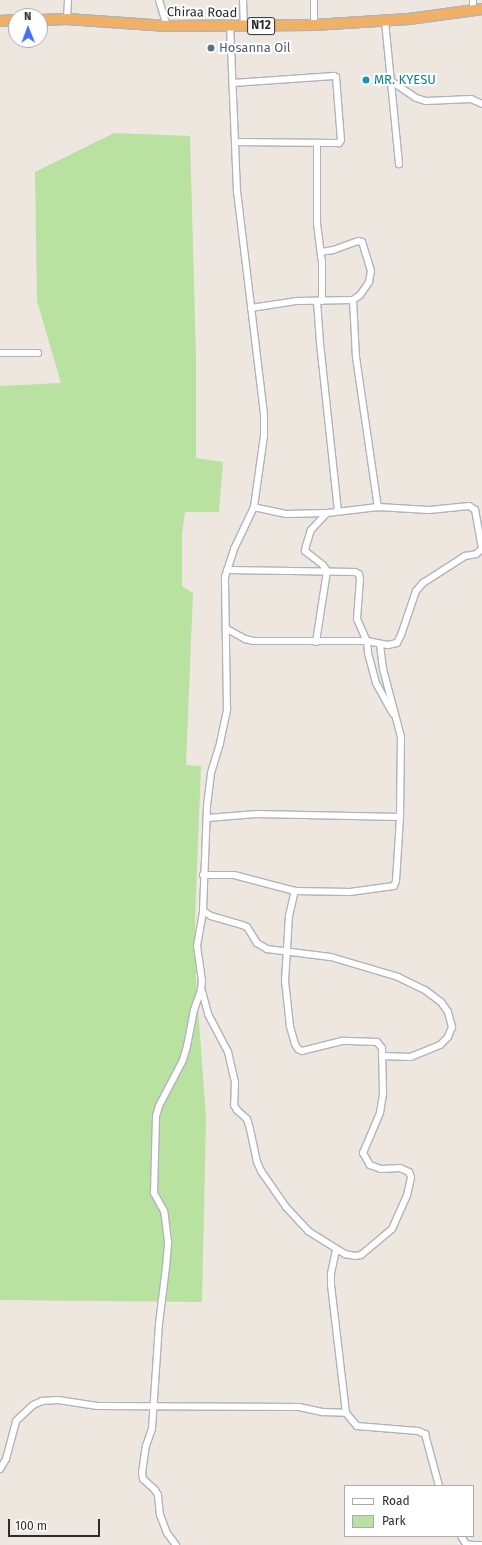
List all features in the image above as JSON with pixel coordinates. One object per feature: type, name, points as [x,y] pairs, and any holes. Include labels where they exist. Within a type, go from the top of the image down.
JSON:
[{"type":"highway","name":"Chiraa Road","points":[[48,20],[67,19],[167,26],[314,26],[439,16],[476,6]]},
{"type":"street","points":[[67,19],[68,0]]},
{"type":"street","points":[[159,0],[167,26]]},
{"type":"street","points":[[244,0],[244,27]]},
{"type":"street","points":[[314,0],[314,26]]},
{"type":"street","points":[[385,21],[399,164]]},
{"type":"street","points":[[176,1544],[167,1533],[160,1515],[158,1495],[155,1490],[143,1479],[142,1473],[146,1446],[152,1429],[159,1324],[168,1242],[164,1211],[154,1193],[156,1116],[159,1106],[183,1060],[194,1010],[201,990],[202,981],[197,946],[203,911],[207,818],[211,773],[220,743],[227,709],[227,629],[224,588],[227,570],[234,550],[254,507],[264,436],[264,414],[237,191],[230,27]]},
{"type":"street","points":[[233,84],[334,76],[337,84],[341,140],[339,143],[235,142]]},
{"type":"street","points":[[391,81],[416,98],[426,101],[471,99],[482,104]]},
{"type":"street","points":[[317,143],[317,223],[321,252],[320,343],[338,511]]},
{"type":"street","points":[[251,308],[297,301],[353,300],[360,295],[371,277],[371,271],[362,242],[358,241],[333,250],[321,252]]},
{"type":"street","points":[[353,300],[356,357],[378,507]]},
{"type":"street","points":[[0,353],[38,353]]},
{"type":"street","points":[[227,629],[245,639],[254,641],[367,641],[388,645],[397,643],[416,591],[423,583],[465,556],[476,554],[482,549],[473,507],[469,506],[429,510],[378,507],[327,513],[286,514],[254,507]]},
{"type":"street","points":[[316,642],[327,571],[323,564],[305,552],[311,530],[327,513]]},
{"type":"street","points":[[227,570],[327,571],[355,572],[359,574],[360,579],[356,610],[357,619],[367,641],[368,653],[376,683],[386,703],[396,718]]},
{"type":"street","points":[[204,875],[234,875],[295,891],[350,892],[394,886],[396,881],[400,818],[401,737],[383,669],[380,644]]},
{"type":"street","points":[[207,818],[257,814],[400,818]]},
{"type":"street","points":[[201,990],[208,1014],[228,1052],[235,1082],[234,1105],[247,1120],[257,1162],[261,1171],[286,1207],[308,1231],[336,1250],[355,1256],[361,1255],[375,1241],[392,1229],[411,1177],[405,1170],[400,1168],[375,1168],[370,1165],[363,1153],[380,1113],[383,1093],[382,1048],[377,1042],[342,1041],[309,1050],[298,1049],[290,1026],[286,993],[286,951],[289,916],[295,891]]},
{"type":"street","points":[[203,911],[211,916],[247,927],[262,946],[267,949],[331,957],[398,977],[425,990],[441,1002],[448,1012],[452,1027],[448,1037],[440,1045],[411,1057],[382,1056]]},
{"type":"street","points":[[336,1250],[331,1274],[331,1286],[346,1413],[357,1426],[418,1431],[425,1434],[440,1485]]},
{"type":"street","points":[[0,1469],[6,1460],[16,1421],[33,1405],[42,1402],[58,1400],[88,1406],[209,1408],[299,1407],[323,1412],[346,1413]]},
{"type":"street","points":[[462,1537],[466,1544],[472,1545]]},
{"type":"street","points":[[475,1545],[481,1545]]},
{"type":"green space","points":[[114,133],[190,136],[196,357],[196,458],[223,462],[219,512],[185,512],[182,534],[182,586],[193,593],[186,765],[201,766],[195,918],[196,979],[206,1118],[202,1302],[0,1300],[0,386],[61,383],[37,301],[35,172]]},
{"type":"place","name":"Hosanna Oil","points":[[211,48]]},
{"type":"place","name":"MR. KYESU","points":[[366,80]]}]
